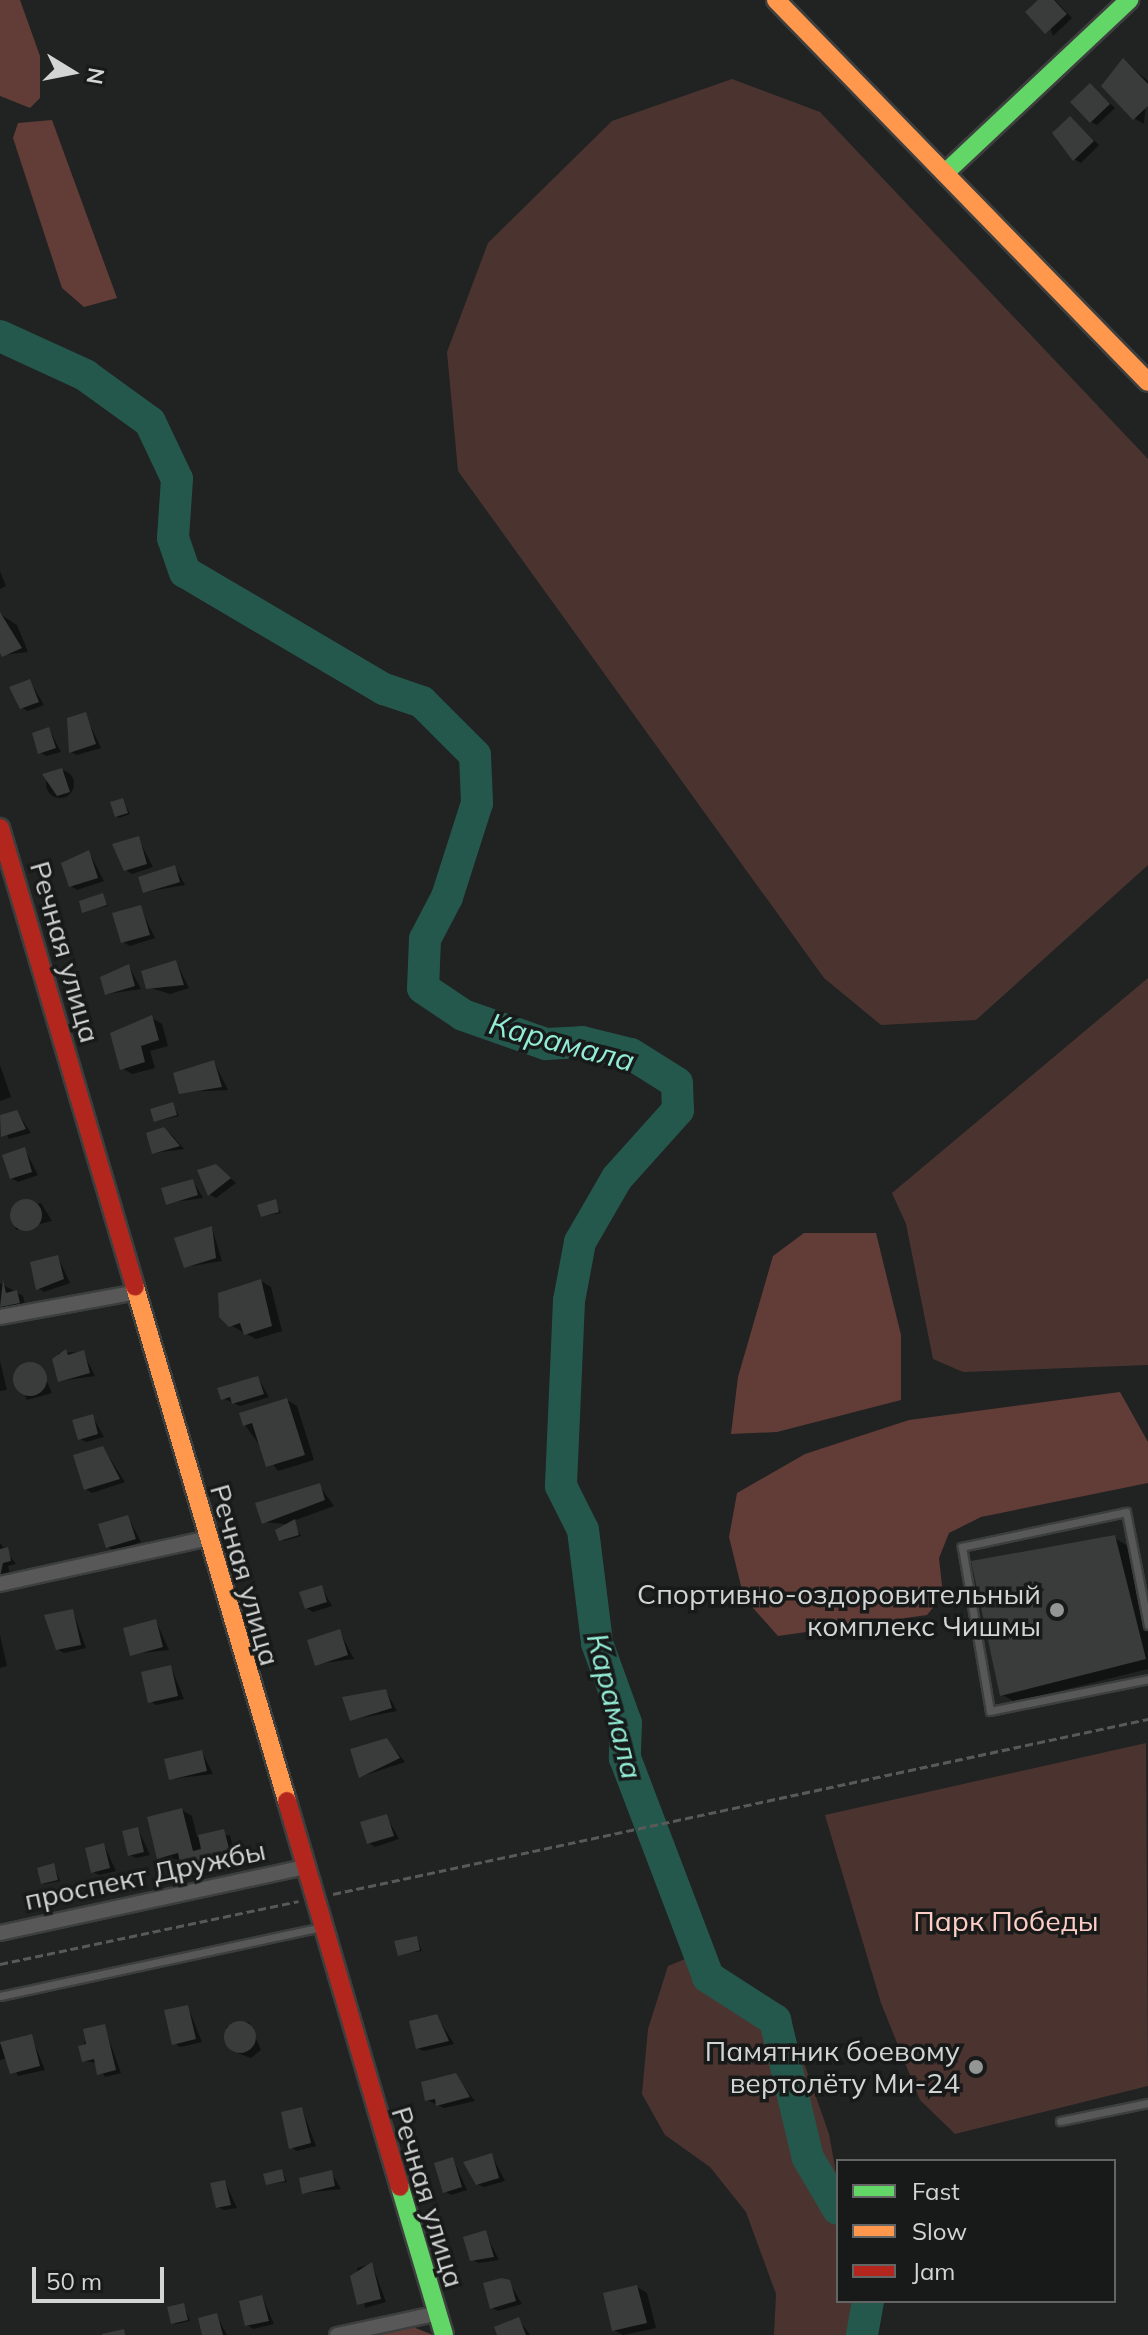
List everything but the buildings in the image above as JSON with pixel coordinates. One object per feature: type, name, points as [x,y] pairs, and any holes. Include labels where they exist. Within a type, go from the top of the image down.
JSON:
[{"type":"street","points":[[776,0],[1148,382]]},
{"type":"street","points":[[945,173],[1129,0]]},
{"type":"street","name":"Речная улица","points":[[0,828],[137,1292],[318,1928],[434,2314],[444,2335]]},
{"type":"street","points":[[0,1317],[137,1292]]},
{"type":"street","points":[[0,1584],[205,1539]]},
{"type":"street","name":"проспект Дружбы","points":[[0,1933],[301,1868]]},
{"type":"street","points":[[337,2335],[434,2314]]},
{"type":"lane","points":[[1148,1625],[1144,1574],[1126,1512],[962,1547],[990,1711],[1148,1679]]},
{"type":"lane","points":[[0,1996],[318,1928]]},
{"type":"lane","points":[[1060,2121],[1148,2103]]},
{"type":"path","points":[[0,1964],[586,1842],[1148,1719]]},
{"type":"green space","points":[[732,79],[820,112],[1148,459],[1148,865],[976,1020],[881,1025],[824,978],[458,471],[447,352],[488,243],[612,121]]},
{"type":"green space","points":[[1148,978],[1148,1365],[963,1372],[933,1359],[906,1224],[892,1193]]},
{"type":"green space","name":"Парк Победы","points":[[1146,1743],[1148,2086],[955,2134],[920,2100],[881,2003],[825,1815]]},
{"type":"green space","points":[[700,1953],[789,2020],[829,2134],[836,2173],[836,2303],[869,2303],[862,2335],[774,2335],[776,2294],[746,2212],[710,2167],[665,2135],[642,2094],[648,2029],[668,1966]]},
{"type":"shaded area","points":[[0,0],[20,0],[40,56],[40,98],[30,108],[0,96]]},
{"type":"shaded area","points":[[52,120],[117,298],[84,307],[62,288],[13,138],[18,123]]},
{"type":"shaded area","points":[[804,1233],[876,1233],[901,1335],[901,1400],[777,1432],[731,1434],[738,1377],[773,1256]]},
{"type":"shaded area","points":[[1120,1392],[1148,1442],[1148,1483],[981,1517],[949,1533],[939,1558],[943,1595],[927,1615],[778,1636],[744,1598],[729,1537],[737,1493],[805,1454],[909,1420]]},
{"type":"shaded area","points":[[408,2325],[433,2335],[368,2335]]},
{"type":"waterway","name":"Карамала","points":[[0,336],[85,375],[150,422],[177,479],[173,538],[185,572],[384,689],[422,702],[475,755],[477,803],[447,897],[425,939],[423,988],[463,1015],[546,1044],[582,1042],[631,1054],[677,1083],[678,1110],[617,1178],[580,1242],[569,1301],[561,1486],[583,1530],[597,1643],[626,1723],[625,1758],[708,1977],[775,2020],[808,2158],[836,2206]]},
{"type":"waterway","name":"Карамала","points":[[862,2335],[868,2303]]},
{"type":"traffic: fast","points":[[945,173],[1129,0]]},
{"type":"traffic: fast","points":[[400,2187],[444,2335]]},
{"type":"traffic: slow","points":[[776,0],[1148,382]]},
{"type":"traffic: slow","points":[[135,1287],[287,1801]]},
{"type":"traffic: jam","points":[[0,828],[135,1287]]},
{"type":"traffic: jam","points":[[287,1801],[400,2187]]},
{"type":"place","name":"Спортивно-оздоровительный комплекс Чишмы","points":[[1057,1610]]},
{"type":"place","name":"Памятник боевому вертолёту Ми-24","points":[[976,2067]]}]
